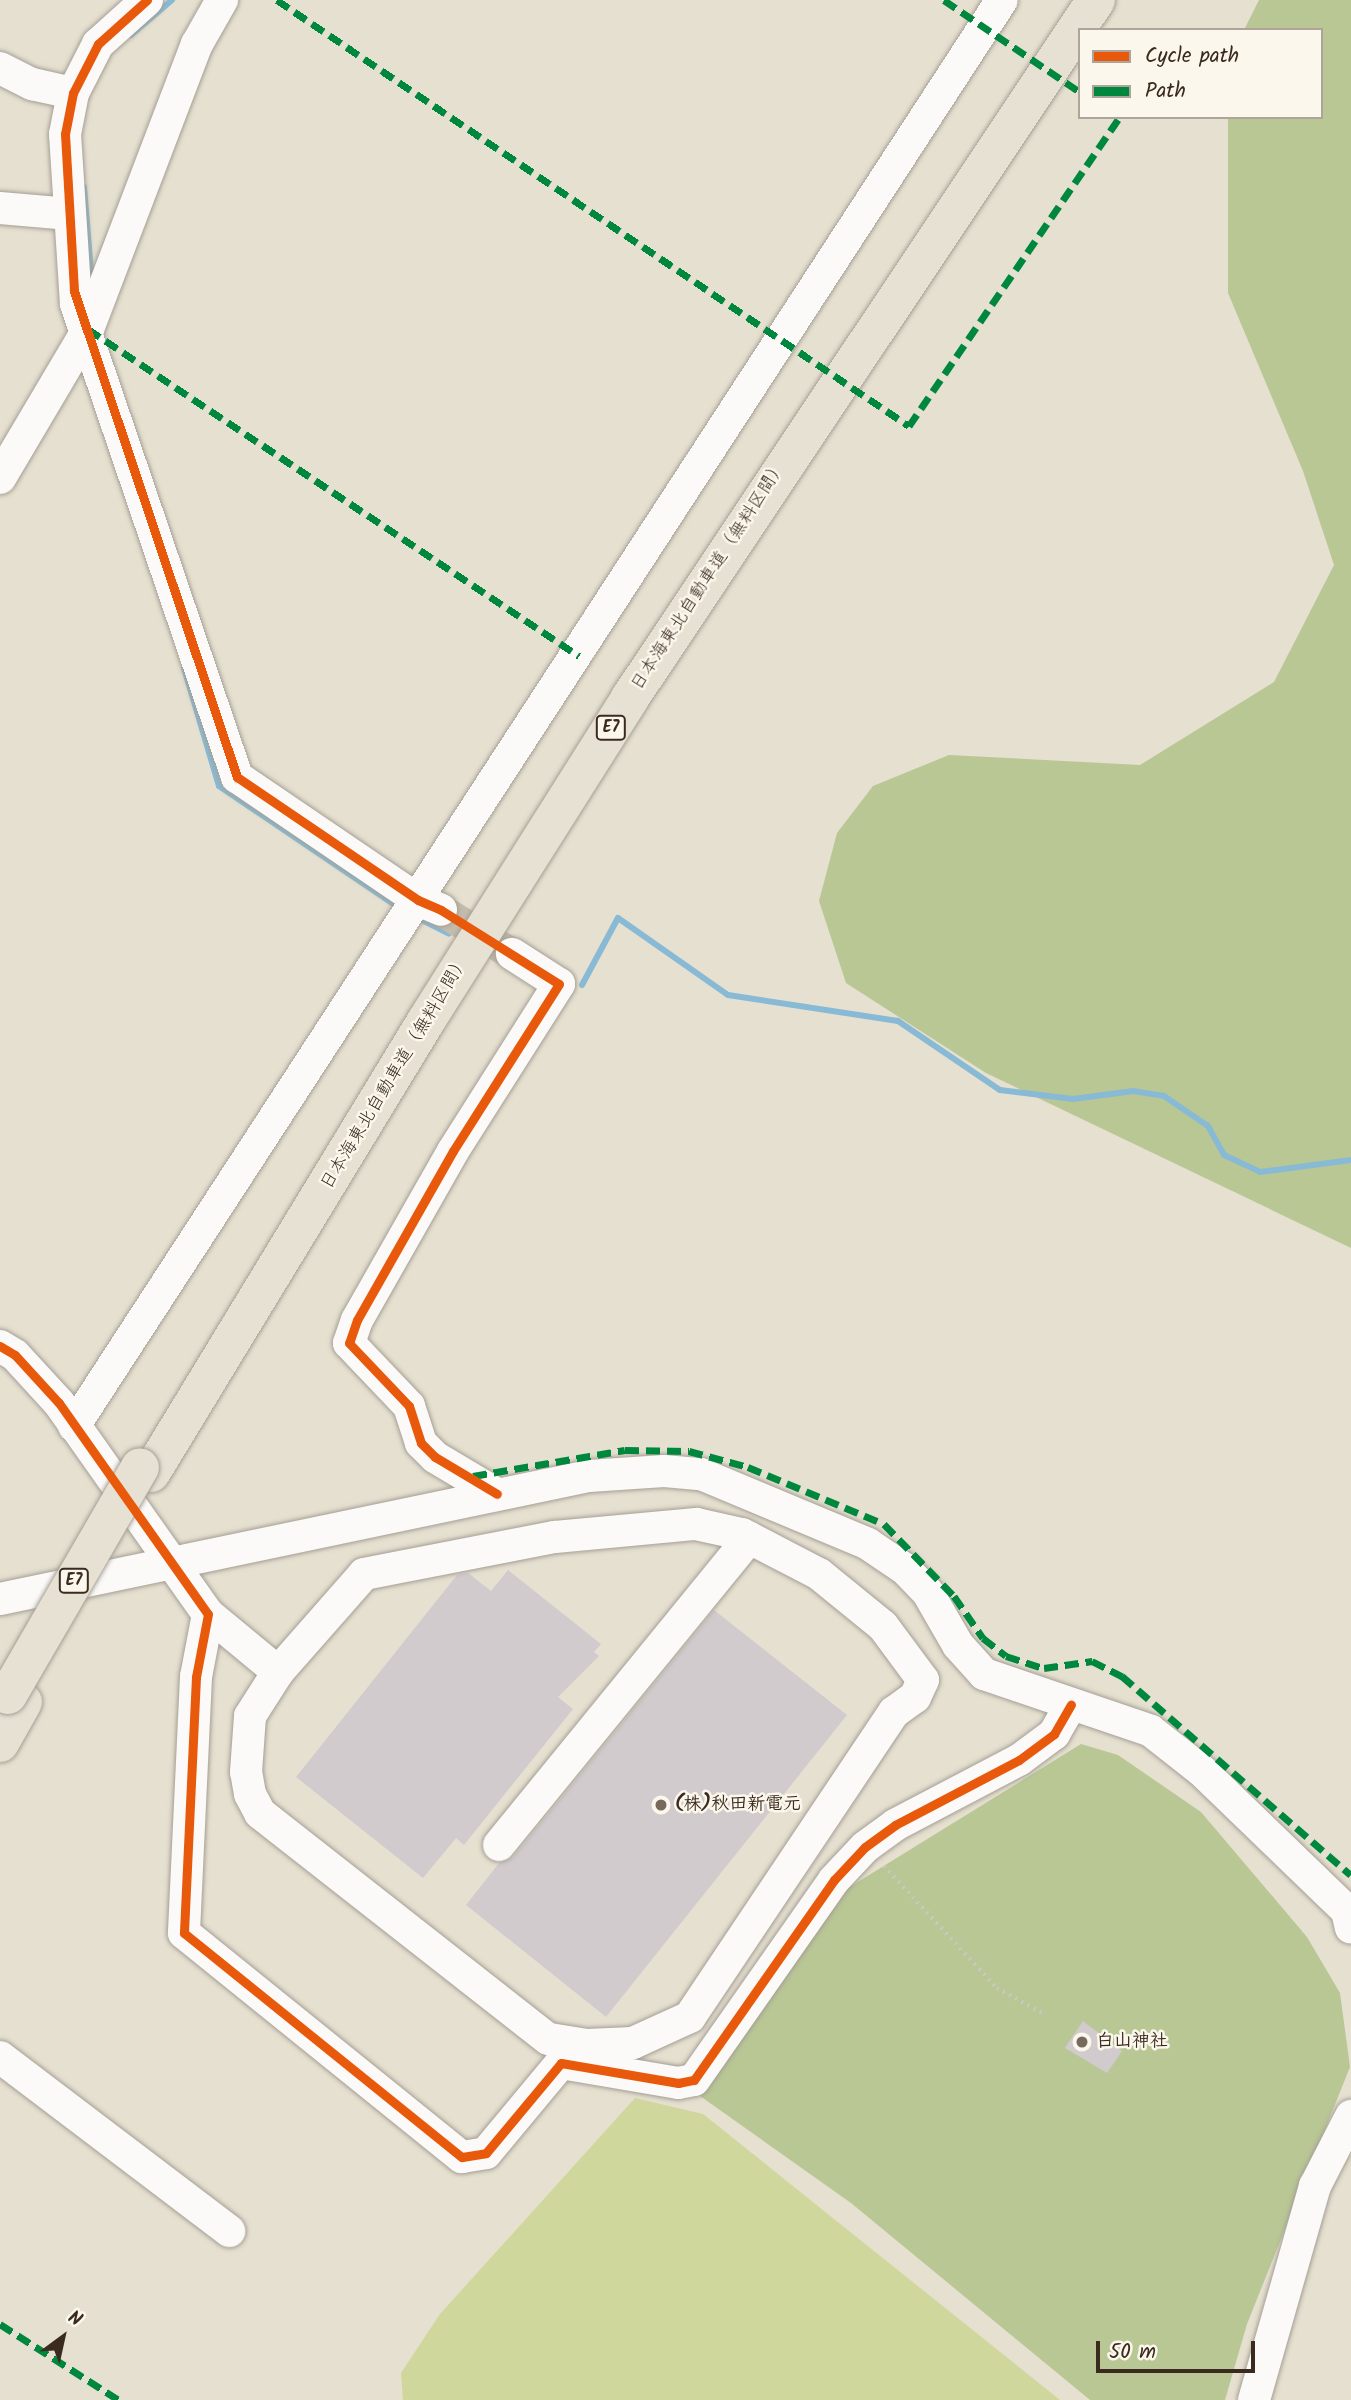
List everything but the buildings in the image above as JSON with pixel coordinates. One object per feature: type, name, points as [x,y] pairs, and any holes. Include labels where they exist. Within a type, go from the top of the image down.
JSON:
[{"type":"highway","name":"日本海東北自動車道（無料区間）","points":[[0,1743],[10,1702],[477,903],[856,315],[1071,0]]},
{"type":"highway","name":"日本海東北自動車道（無料区間）","points":[[146,1470],[630,698],[1096,0]]},
{"type":"street","points":[[147,0],[98,44],[73,93],[65,134],[74,291],[237,777],[430,905]]},
{"type":"street","points":[[0,478],[88,329],[197,44],[222,0]]},
{"type":"street","points":[[74,1426],[430,905],[1002,0]]},
{"type":"street","points":[[0,68],[32,84],[73,93]]},
{"type":"street","points":[[0,208],[70,214]]},
{"type":"street","points":[[497,1494],[421,1443],[409,1406],[349,1343],[357,1320],[453,1151],[559,985],[513,954]]},
{"type":"street","points":[[0,1346],[41,1383],[208,1614],[278,1672]]},
{"type":"street","points":[[0,1599],[167,1560],[219,1555],[589,1476],[664,1471],[701,1474],[869,1544],[905,1569],[928,1593],[958,1645],[984,1674],[1151,1731],[1202,1771],[1350,1917]]},
{"type":"street","points":[[696,1524],[749,1538],[830,1583],[883,1626],[923,1680],[915,1698],[894,1712],[690,2017],[633,2043],[587,2045],[548,2039],[260,1813],[250,1794],[246,1772],[250,1716],[278,1672],[349,1587],[364,1574],[555,1537],[696,1524]]},
{"type":"street","points":[[499,1845],[749,1538]]},
{"type":"street","points":[[208,1614],[196,1677],[184,1933],[462,2157],[486,2153],[561,2063],[678,2083],[694,2080],[834,1880],[866,1847],[895,1825],[1019,1760],[1054,1734],[1072,1704]]},
{"type":"street","points":[[0,2057],[229,2231]]},
{"type":"street","points":[[1254,2400],[1315,2186],[1351,2116]]},
{"type":"path","points":[[866,1847],[997,1987],[1042,2013]]},
{"type":"green space","points":[[1259,0],[1351,0],[1351,1248],[986,1073],[846,983],[819,901],[837,833],[873,786],[949,755],[1140,765],[1274,682],[1334,565],[1303,471],[1228,293],[1228,119],[1323,119],[1323,28],[1245,28]]},
{"type":"green space","points":[[1081,1744],[1118,1755],[1201,1812],[1307,1937],[1340,1993],[1350,2067],[1247,2324],[1225,2400],[1090,2400],[851,2203],[700,2096],[848,1888]]},
{"type":"green space","points":[[635,2098],[703,2114],[1060,2400],[403,2400],[401,2373],[440,2314]]},
{"type":"waterway","points":[[131,35],[172,0]]},
{"type":"waterway","points":[[84,187],[92,284]]},
{"type":"waterway","points":[[184,668],[219,786],[395,905]]},
{"type":"waterway","points":[[582,985],[618,918],[728,995],[898,1021],[1000,1090],[1073,1099],[1133,1091],[1164,1096],[1208,1126],[1224,1155],[1260,1172],[1351,1160]]},
{"type":"waterway","points":[[422,920],[449,934]]},
{"type":"tunnel","points":[[441,910],[512,954]]},
{"type":"marked path","points":[[277,0],[909,426],[1119,119]]},
{"type":"marked path","points":[[944,0],[1078,91]]},
{"type":"marked path","points":[[88,329],[579,656]]},
{"type":"marked path","points":[[473,1476],[625,1450],[689,1451],[748,1467],[884,1524],[954,1596],[983,1638],[1006,1656],[1044,1668],[1092,1661],[1122,1676],[1351,1875]]},
{"type":"marked path","points":[[0,2324],[119,2400]]},
{"type":"cycle path","points":[[147,0],[98,44],[73,93],[65,134],[74,291],[237,777],[418,900],[441,910],[559,984],[453,1151],[357,1320],[349,1343],[409,1406],[421,1443],[435,1457],[497,1494]]},
{"type":"cycle path","points":[[0,1346],[15,1355],[59,1403],[208,1614],[196,1677],[184,1933],[462,2157],[486,2153],[561,2063],[678,2083],[694,2080],[834,1880],[865,1847],[895,1825],[1019,1760],[1054,1734],[1071,1704]]},
{"type":"place","name":"(株)秋田新電元","points":[[661,1805]]},
{"type":"place","name":"白山神社","points":[[1082,2042]]}]
